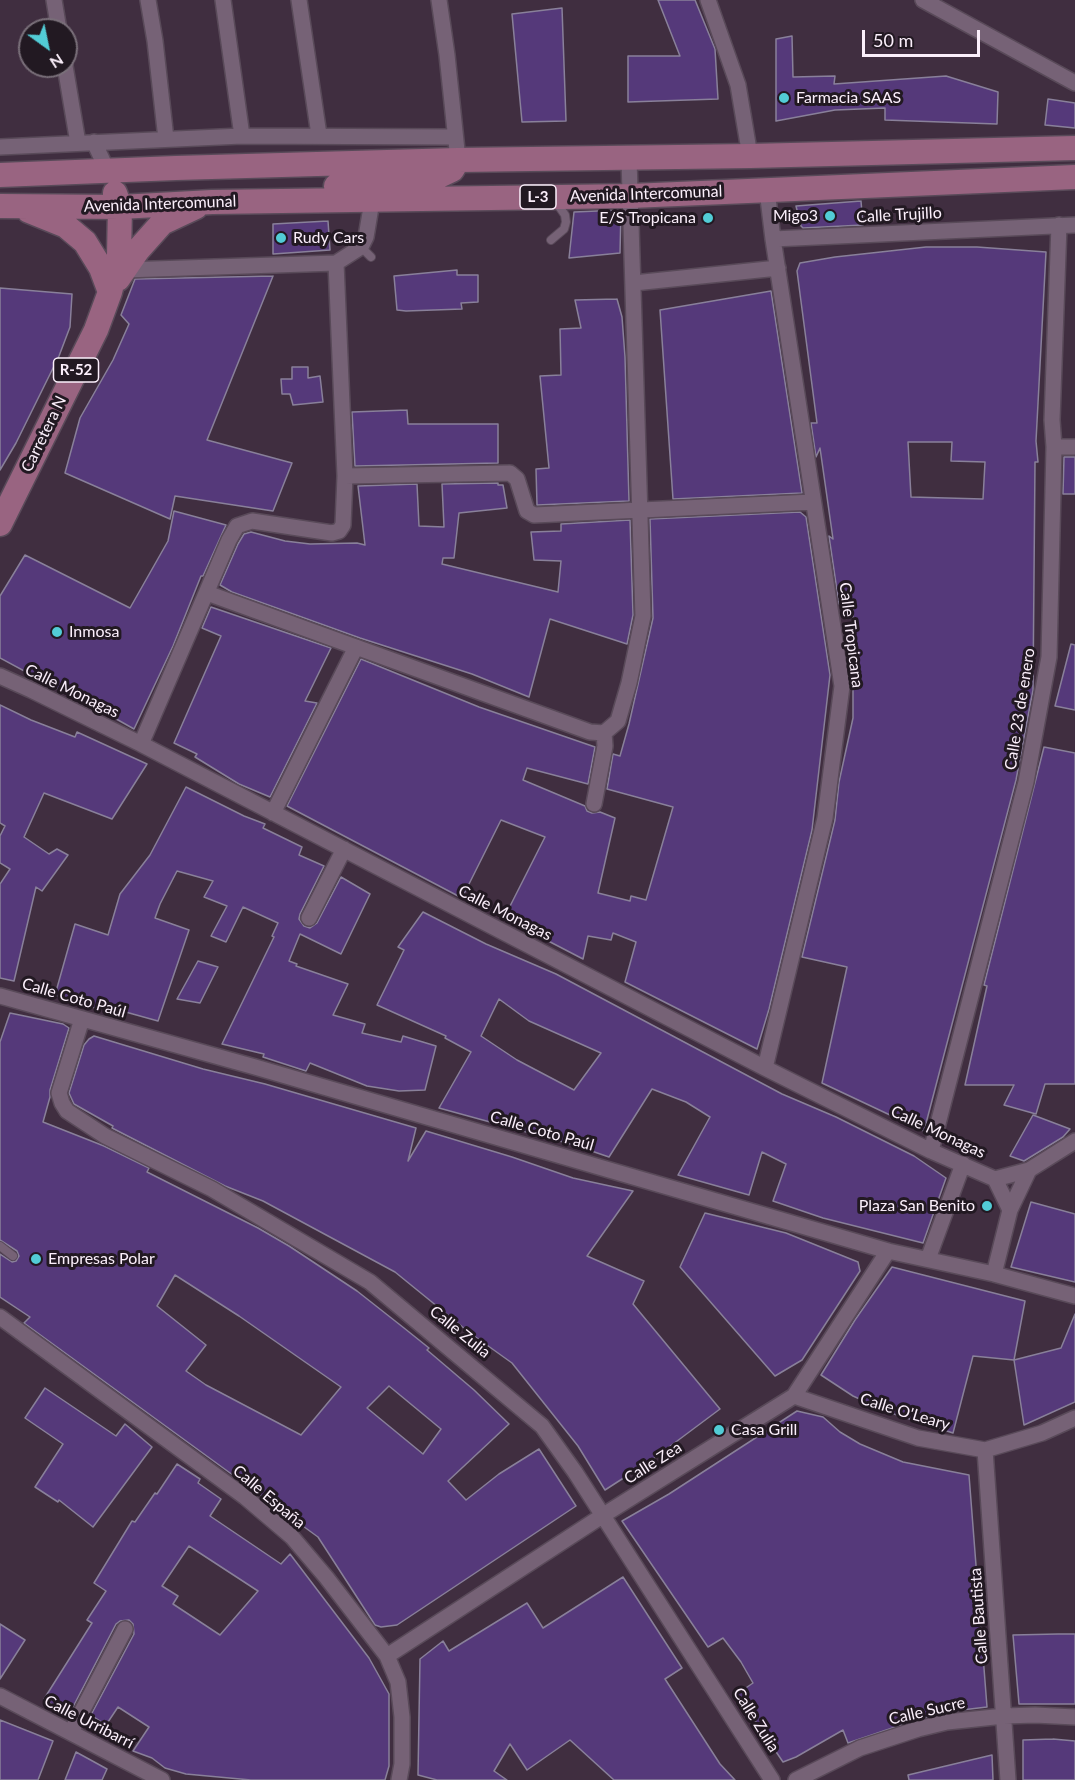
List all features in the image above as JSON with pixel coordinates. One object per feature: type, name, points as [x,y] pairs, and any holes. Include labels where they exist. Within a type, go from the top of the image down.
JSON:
[{"type":"main road","name":"Avenida Intercomunal","points":[[0,176],[176,168],[456,148],[629,159],[1075,148]]},
{"type":"main road","points":[[289,201],[311,191],[329,187],[434,179],[452,170],[456,148]]},
{"type":"main road","name":"Carretera N","points":[[0,524],[96,330],[110,292],[119,256],[120,207],[108,172]]},
{"type":"main road","name":"Avenida Intercomunal","points":[[8,206],[120,207],[212,202],[631,195],[1075,177]]},
{"type":"main road","points":[[110,292],[123,270],[162,223],[187,210],[212,202]]},
{"type":"main road","points":[[8,206],[66,226],[85,242],[110,292]]},
{"type":"street","points":[[54,0],[57,18]]},
{"type":"street","points":[[148,0],[166,139]]},
{"type":"street","points":[[223,0],[242,136]]},
{"type":"street","points":[[299,0],[319,135]]},
{"type":"street","points":[[0,147],[78,142],[319,135],[456,148],[440,0]]},
{"type":"street","points":[[708,0],[738,85],[750,156]]},
{"type":"street","points":[[923,0],[1075,83]]},
{"type":"street","points":[[67,78],[78,142]]},
{"type":"street","points":[[94,142],[108,172]]},
{"type":"street","points":[[207,593],[590,732],[604,733],[618,720],[629,683],[643,616],[629,159]]},
{"type":"street","points":[[767,190],[773,239]]},
{"type":"street","points":[[123,270],[336,263],[366,252],[372,201]]},
{"type":"street","name":"Calle 23 de enero","points":[[931,1151],[1026,782],[1049,657],[1059,225]]},
{"type":"street","name":"Calle Trujillo","points":[[773,239],[1075,225]]},
{"type":"street","name":"Calle Tropicana","points":[[765,1068],[825,818],[842,686],[773,239]]},
{"type":"street","points":[[141,744],[237,526],[252,521],[332,533],[339,531],[344,525],[345,476],[336,263]]},
{"type":"street","points":[[634,283],[778,268]]},
{"type":"street","points":[[1054,447],[1075,447]]},
{"type":"street","points":[[345,476],[510,473],[517,479],[527,511],[534,515],[813,502]]},
{"type":"street","points":[[273,813],[356,647]]},
{"type":"street","name":"Calle Monagas","points":[[0,676],[141,744],[765,1068],[931,1151],[995,1179],[1010,1210]]},
{"type":"street","points":[[594,804],[605,746],[604,733]]},
{"type":"street","points":[[309,918],[344,849]]},
{"type":"street","name":"Calle Coto Paúl","points":[[0,996],[266,1070],[888,1251],[994,1274],[1075,1296]]},
{"type":"street","name":"Calle Zulia","points":[[82,1020],[59,1093],[68,1111],[105,1136],[212,1189],[370,1282],[542,1426],[575,1472],[772,1780]]},
{"type":"street","points":[[994,1274],[1010,1210],[1029,1170],[1075,1141]]},
{"type":"street","points":[[928,1259],[963,1164]]},
{"type":"street","name":"Calle Monagas","points":[[995,1179],[1029,1170]]},
{"type":"street","name":"Calle Zea","points":[[387,1656],[602,1516],[794,1396],[888,1251]]},
{"type":"street","name":"Calle España","points":[[2,1324],[244,1497],[292,1537],[387,1656],[398,1682],[402,1717],[402,1764],[399,1780]]},
{"type":"street","name":"Calle O'Leary","points":[[794,1396],[918,1438],[985,1450],[1042,1432],[1075,1418]]},
{"type":"street","name":"Calle Bautista","points":[[985,1450],[1008,1780]]},
{"type":"street","points":[[71,1732],[125,1629]]},
{"type":"street","name":"Calle Urribarrí","points":[[0,1696],[162,1780]]},
{"type":"street","name":"Calle Sucre","points":[[796,1780],[832,1760],[888,1737],[947,1722],[1004,1716],[1075,1717]]},
{"type":"lane","points":[[551,197],[561,207],[566,222],[564,229],[551,240]]},
{"type":"lane","points":[[0,1246],[13,1256]]},
{"type":"building","points":[[658,0],[695,0],[715,49],[718,99],[628,102],[628,56],[680,56]]},
{"type":"building","points":[[562,8],[566,121],[522,122],[512,14]]},
{"type":"building","points":[[792,36],[793,77],[835,76],[834,84],[946,76],[998,92],[997,124],[885,120],[885,108],[835,110],[776,121],[776,39]]},
{"type":"building","points":[[1048,99],[1075,103],[1075,128],[1045,125]]},
{"type":"building","name":"Migo3","points":[[861,201],[863,225],[803,228],[796,206]]},
{"type":"building","points":[[621,210],[620,253],[569,258],[574,212]]},
{"type":"building","points":[[328,221],[330,250],[273,254],[273,224]]},
{"type":"building","points":[[926,247],[977,247],[1046,252],[1036,441],[1038,462],[1035,462],[1033,690],[1016,780],[924,1131],[822,1083],[847,967],[802,957],[835,820],[839,782],[853,718],[853,604],[839,604],[829,536],[833,539],[820,448],[816,457],[811,423],[817,423],[797,271],[800,263]],"holes":[[[908,442],[952,442],[951,461],[985,462],[983,499],[911,497]]]},
{"type":"building","points":[[457,270],[457,275],[478,275],[478,302],[461,303],[462,309],[397,310],[394,276]]},
{"type":"building","points":[[273,276],[207,440],[292,463],[273,511],[175,496],[170,519],[65,473],[80,418],[113,360],[129,324],[121,315],[135,279]]},
{"type":"building","points":[[0,288],[72,294],[70,327],[59,356],[0,470]]},
{"type":"building","points":[[771,291],[802,493],[673,499],[660,310]]},
{"type":"building","points":[[617,299],[622,317],[625,357],[629,501],[537,505],[536,469],[549,468],[540,376],[561,375],[560,329],[581,328],[575,300]]},
{"type":"building","points":[[292,367],[308,367],[308,378],[320,376],[323,402],[293,405],[290,394],[282,394],[281,379],[292,379]]},
{"type":"building","points":[[407,410],[408,424],[498,424],[498,463],[355,466],[352,412]]},
{"type":"building","points":[[1064,457],[1075,457],[1075,494],[1063,494]]},
{"type":"building","points":[[498,483],[498,485],[503,485],[507,508],[459,513],[454,558],[443,558],[442,564],[558,592],[561,561],[534,560],[531,532],[561,531],[561,524],[630,520],[633,615],[627,644],[550,619],[529,697],[472,674],[360,638],[232,592],[220,585],[238,544],[244,534],[251,532],[285,541],[310,544],[357,543],[365,545],[358,486],[417,484],[419,526],[444,527],[442,484]]},
{"type":"building","points":[[174,511],[226,525],[201,576],[173,646],[134,729],[0,658],[0,596],[25,555],[130,608],[168,541]]},
{"type":"building","points":[[800,512],[806,517],[830,675],[812,830],[769,1009],[757,1049],[625,982],[636,942],[613,933],[611,940],[588,936],[583,959],[504,918],[545,837],[501,820],[462,898],[287,806],[361,659],[479,707],[595,747],[588,784],[527,768],[523,780],[585,806],[587,811],[600,812],[615,818],[598,893],[630,901],[631,896],[646,900],[673,807],[607,789],[613,754],[620,756],[629,724],[653,618],[650,519]]},
{"type":"building","points":[[211,607],[331,648],[305,701],[317,703],[270,797],[239,784],[195,757],[197,754],[174,743],[221,636],[202,628]]},
{"type":"building","points":[[1071,644],[1075,645],[1075,710],[1055,706]]},
{"type":"building","points":[[0,705],[75,737],[77,732],[147,764],[112,819],[44,793],[24,837],[49,854],[57,849],[68,855],[42,891],[36,887],[14,981],[0,978],[0,884],[10,869],[0,863],[0,836],[5,826],[0,823]]},
{"type":"building","points":[[1044,747],[1075,753],[1075,1084],[1045,1084],[1036,1114],[1004,1105],[1014,1085],[965,1085],[987,986],[984,985]]},
{"type":"building","points":[[186,787],[265,824],[263,828],[302,847],[299,855],[324,866],[300,914],[299,919],[304,926],[310,928],[317,923],[341,877],[370,894],[341,954],[300,934],[289,961],[297,964],[296,966],[348,984],[333,1015],[365,1024],[362,1033],[401,1042],[403,1036],[436,1046],[425,1090],[399,1091],[367,1086],[310,1063],[306,1071],[263,1057],[264,1054],[222,1044],[274,937],[272,936],[278,923],[243,907],[226,942],[211,936],[227,906],[204,897],[213,881],[177,871],[155,918],[189,930],[158,1021],[122,1011],[121,1013],[86,1006],[55,995],[75,924],[108,935],[120,894],[150,855]]},
{"type":"building","points":[[423,912],[486,944],[556,974],[782,1094],[836,1117],[914,1156],[946,1178],[923,1243],[823,1218],[773,1201],[786,1164],[762,1152],[749,1195],[678,1175],[710,1117],[686,1102],[652,1089],[609,1157],[574,1145],[439,1108],[471,1052],[445,1038],[446,1036],[377,1005],[404,950],[398,947]],"holes":[[[499,999],[529,1021],[601,1053],[574,1090],[517,1060],[481,1036]]]},
{"type":"building","points":[[198,961],[218,967],[200,1003],[177,999]]},
{"type":"building","points":[[10,1013],[63,1024],[69,1028],[43,1122],[104,1146],[149,1168],[147,1172],[289,1246],[357,1291],[429,1348],[427,1350],[509,1424],[448,1481],[466,1500],[499,1474],[539,1449],[576,1506],[397,1625],[381,1627],[375,1625],[318,1537],[24,1323],[30,1317],[0,1297],[0,1254],[12,1262],[16,1261],[19,1256],[17,1251],[0,1240],[0,1042]],"holes":[[[175,1275],[239,1316],[341,1387],[301,1435],[206,1385],[186,1371],[206,1345],[157,1306]],[[389,1386],[441,1429],[423,1454],[367,1408]]]},
{"type":"building","points":[[94,1036],[416,1128],[408,1161],[426,1131],[573,1178],[633,1191],[587,1256],[644,1281],[633,1304],[720,1409],[653,1459],[605,1490],[578,1446],[512,1363],[470,1333],[395,1272],[263,1201],[225,1186],[112,1128],[113,1126],[74,1104],[69,1093],[84,1045]]},
{"type":"building","points":[[1033,1115],[1070,1129],[1063,1137],[1024,1161],[1010,1156]]},
{"type":"building","points":[[1031,1202],[1075,1214],[1075,1282],[1011,1267]]},
{"type":"building","points":[[705,1213],[786,1233],[858,1262],[860,1271],[802,1360],[775,1376],[680,1267]]},
{"type":"building","points":[[892,1267],[1025,1301],[1014,1360],[973,1356],[953,1433],[888,1412],[853,1396],[821,1375],[855,1320]]},
{"type":"building","points":[[1075,1314],[1075,1402],[1024,1425],[1014,1360],[1061,1348]]},
{"type":"building","points":[[45,1388],[116,1436],[125,1424],[152,1447],[93,1527],[59,1500],[58,1502],[35,1487],[63,1444],[25,1418]]},
{"type":"building","points":[[797,1411],[823,1417],[840,1432],[860,1444],[903,1462],[969,1475],[987,1707],[945,1712],[848,1743],[843,1730],[783,1762],[737,1694],[753,1683],[741,1662],[723,1638],[708,1647],[622,1521],[669,1494]]},
{"type":"building","points":[[177,1464],[200,1479],[198,1483],[221,1499],[210,1516],[281,1564],[290,1554],[369,1658],[389,1694],[389,1766],[385,1780],[251,1780],[186,1774],[165,1768],[152,1758],[133,1751],[149,1727],[118,1707],[106,1725],[91,1715],[134,1634],[133,1624],[129,1620],[116,1624],[67,1715],[44,1699],[92,1623],[87,1620],[106,1591],[94,1583],[132,1521],[135,1522],[155,1493],[157,1494]],"holes":[[[189,1546],[258,1591],[220,1635],[173,1604],[178,1596],[162,1586]]]},
{"type":"building","points":[[623,1577],[682,1668],[665,1679],[720,1764],[735,1780],[614,1780],[570,1740],[527,1770],[510,1744],[494,1771],[507,1780],[437,1780],[418,1775],[420,1659],[443,1641],[449,1651],[527,1603],[543,1628]]},
{"type":"building","points":[[0,1624],[25,1640],[0,1679]]},
{"type":"building","points":[[1075,1634],[1075,1704],[1019,1704],[1013,1635]]},
{"type":"building","points":[[0,1720],[53,1741],[38,1780],[0,1780]]},
{"type":"building","points":[[1023,1740],[1075,1741],[1075,1780],[1023,1780]]},
{"type":"building","points":[[76,1752],[107,1769],[102,1780],[65,1780]]},
{"type":"building","points":[[992,1755],[993,1780],[909,1780],[908,1775]]},
{"type":"place","name":"Farmacia SAAS","points":[[784,98]]},
{"type":"place","name":"Migo3","points":[[830,216]]},
{"type":"place","name":"E/S Tropicana","points":[[708,218]]},
{"type":"place","name":"Rudy Cars","points":[[281,238]]},
{"type":"place","name":"Inmosa","points":[[57,632]]},
{"type":"place","name":"Plaza San Benito","points":[[987,1206]]},
{"type":"place","name":"Empresas Polar","points":[[36,1259]]},
{"type":"place","name":"Casa Grill","points":[[719,1430]]}]
